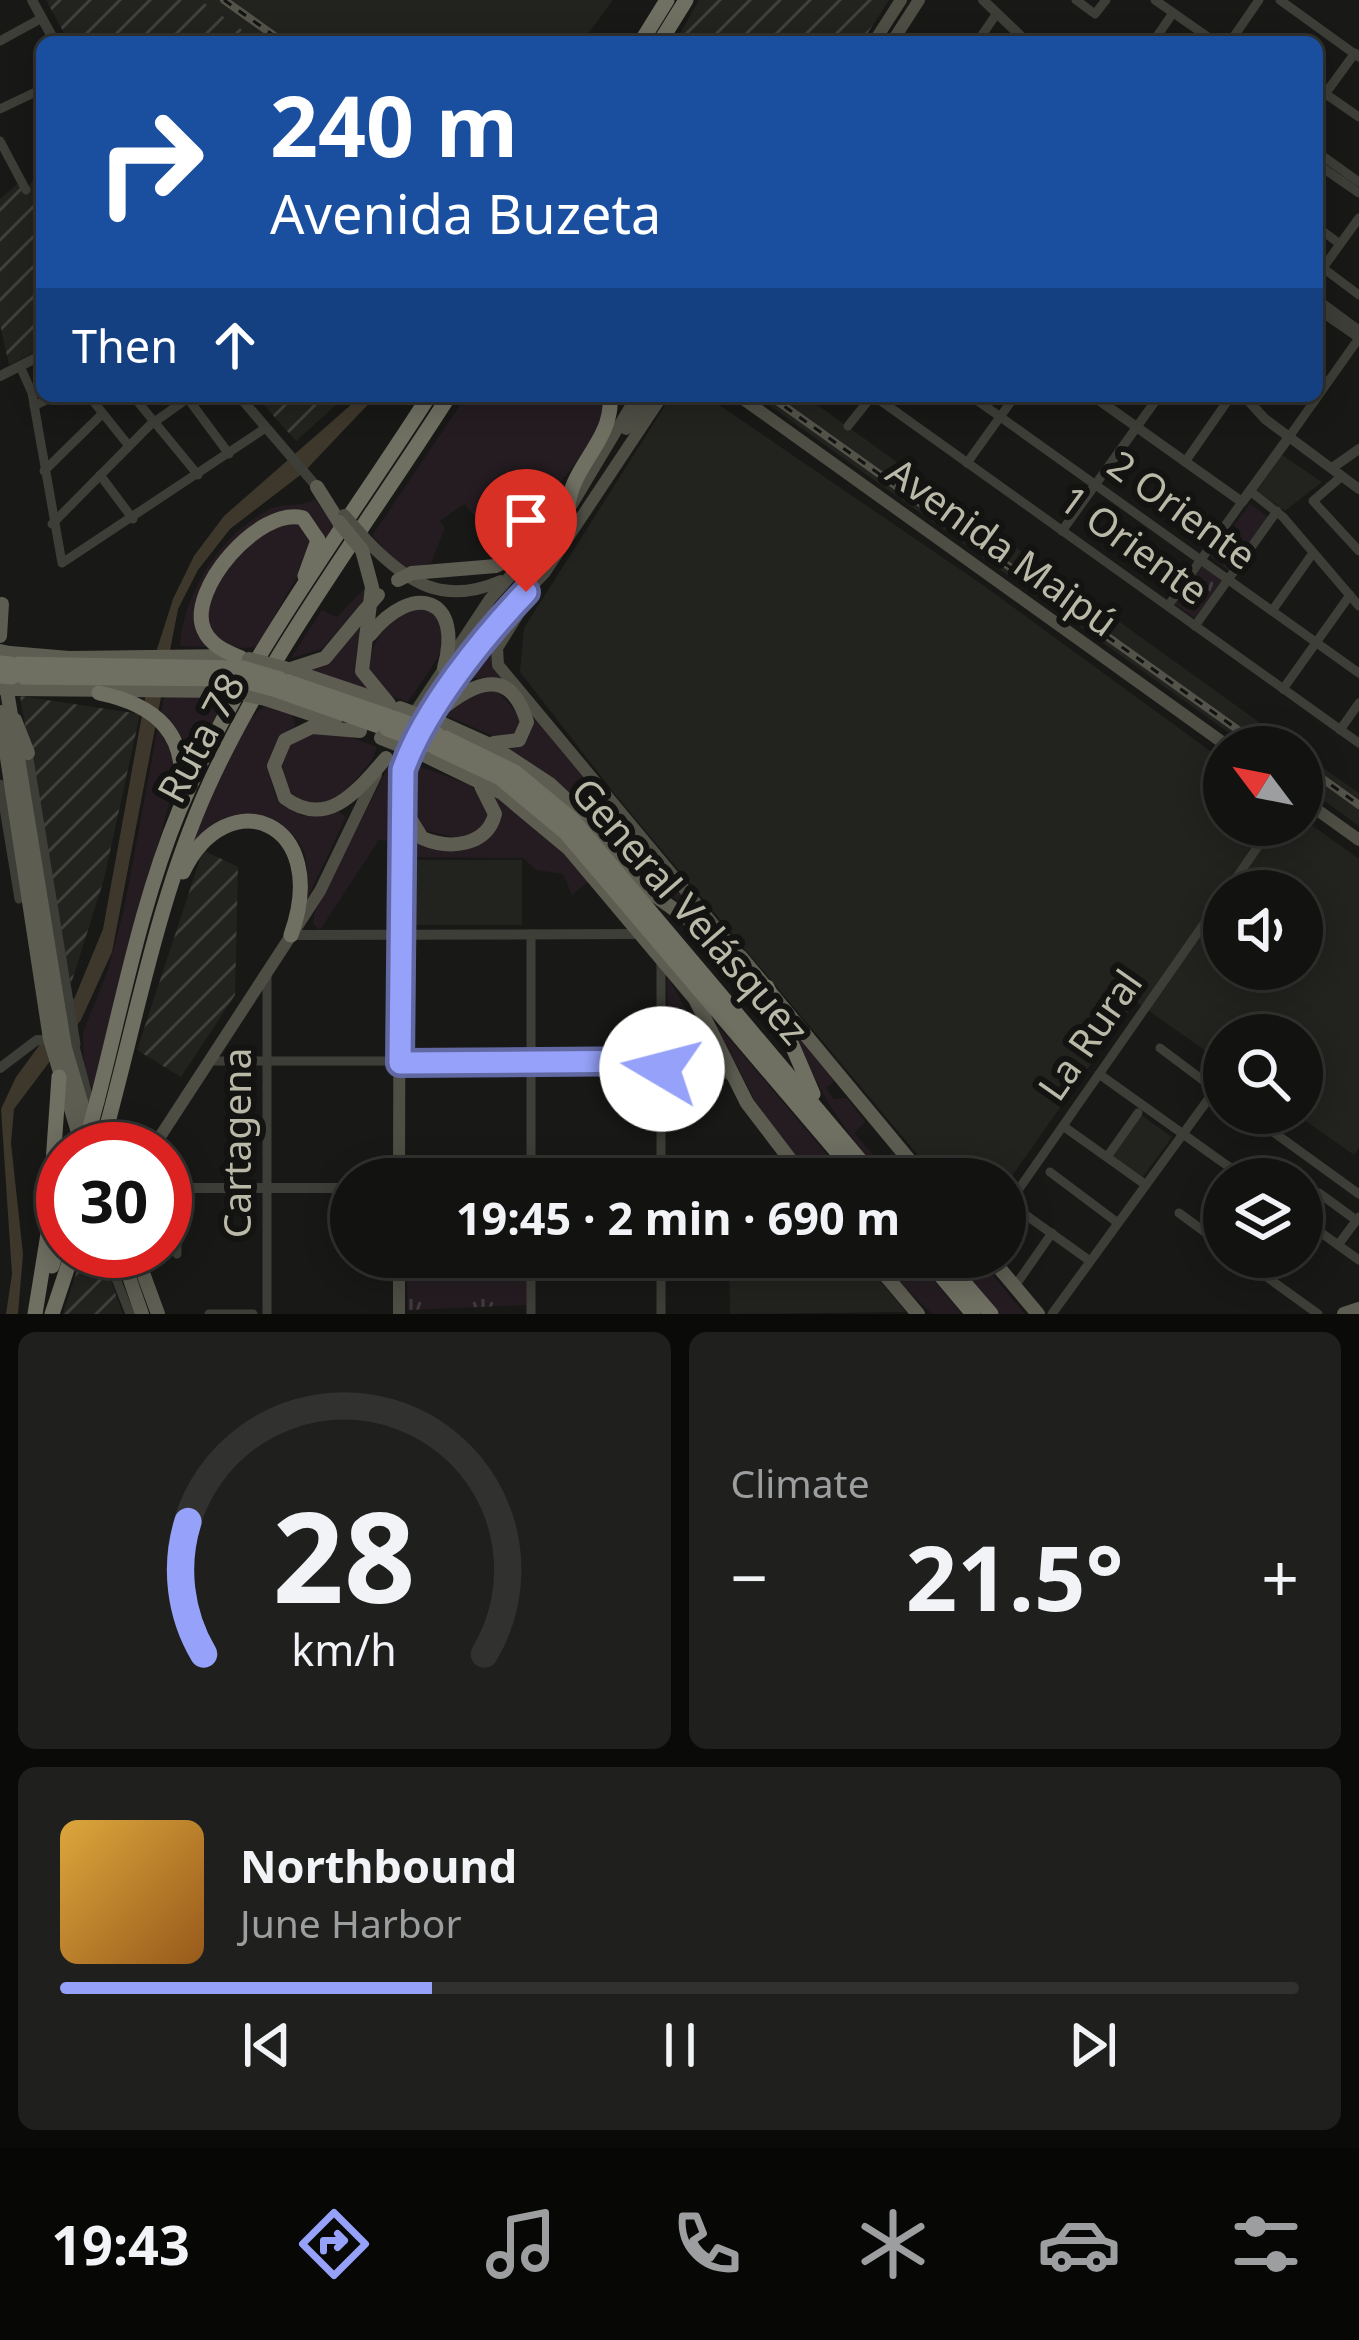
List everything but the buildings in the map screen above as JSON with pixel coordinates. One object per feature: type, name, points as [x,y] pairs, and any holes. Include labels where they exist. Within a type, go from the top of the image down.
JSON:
[{"type":"highway","points":[[644,36],[667,0]]},
{"type":"highway","points":[[664,36],[686,0]]},
{"type":"highway","name":"Ruta 78","points":[[91,1122],[177,815],[227,713],[425,402]]},
{"type":"highway","name":"Ruta 78","points":[[108,1122],[190,831],[230,743],[445,402]]},
{"type":"highway","points":[[568,511],[572,485],[607,428],[609,402]]},
{"type":"highway","points":[[239,671],[205,634],[203,603],[244,538],[264,523],[295,515],[311,524],[318,540],[292,610]]},
{"type":"highway","name":"General Velásquez","points":[[5,668],[141,679],[173,671],[239,671],[390,719],[515,772],[573,820],[859,1158]]},
{"type":"highway","points":[[99,693],[141,679],[181,751],[177,815]]},
{"type":"highway","name":"General Velásquez","points":[[433,735],[554,820],[842,1158]]},
{"type":"highway","points":[[164,913],[203,840],[231,824],[257,824],[284,837],[302,866],[303,895],[291,935]]},
{"type":"highway","points":[[647,890],[805,1080]]},
{"type":"highway","points":[[767,987],[805,1080],[829,1124]]},
{"type":"highway","points":[[695,999],[792,1099]]},
{"type":"highway","points":[[36,1314],[48,1234],[57,1070]]},
{"type":"highway","points":[[36,1314],[47,1278]]},
{"type":"highway","points":[[52,1314],[64,1278]]},
{"type":"highway","points":[[944,1278],[974,1314]]},
{"type":"highway","points":[[960,1278],[991,1314]]},
{"type":"main road","points":[[878,36],[901,0]]},
{"type":"main road","points":[[896,36],[919,0]]},
{"type":"main road","points":[[608,452],[634,402]]},
{"type":"main road","points":[[169,1122],[329,876],[386,758],[444,668],[508,578],[568,511],[646,402]]},
{"type":"main road","points":[[658,402],[499,643],[498,665],[908,1158]]},
{"type":"main road","name":"Avenida Maipú","points":[[747,402],[1203,728]]},
{"type":"main road","points":[[311,481],[365,546],[400,574],[431,590],[468,592],[508,578]]},
{"type":"main road","points":[[278,681],[325,658],[378,595],[405,577],[496,566],[540,544]]},
{"type":"main road","points":[[365,546],[372,574],[363,677],[390,719]]},
{"type":"main road","points":[[433,735],[485,635],[545,572]]},
{"type":"main road","points":[[0,636],[1,597]]},
{"type":"main road","points":[[368,639],[397,609],[414,602],[430,604],[444,614],[450,628],[444,668]]},
{"type":"main road","points":[[75,1122],[57,1070],[62,1040],[59,1014],[17,853],[3,743],[5,668],[99,693]]},
{"type":"main road","points":[[141,679],[173,671]]},
{"type":"main road","points":[[239,671],[433,735],[476,737],[508,745],[525,733],[526,715],[496,685],[470,686],[433,735],[405,764],[400,802],[399,1158]]},
{"type":"main road","points":[[278,681],[360,730]]},
{"type":"main road","points":[[6,714],[28,753]]},
{"type":"main road","points":[[6,714],[62,1040],[91,1122]]},
{"type":"main road","points":[[386,758],[354,794],[333,808],[304,809],[285,799],[274,766],[285,740],[312,727],[360,730],[390,719]]},
{"type":"main road","points":[[400,802],[412,828],[427,840],[460,843],[483,837],[494,820],[492,799],[452,766],[433,735]]},
{"type":"main road","points":[[476,737],[567,798],[647,890],[741,957]]},
{"type":"main road","points":[[452,766],[512,800],[550,830],[662,957],[695,999],[732,1077],[790,1158]]},
{"type":"main road","points":[[1323,814],[1359,840]]},
{"type":"main road","points":[[40,927],[51,894]]},
{"type":"main road","points":[[19,898],[40,927]]},
{"type":"main road","points":[[129,1278],[142,1314]]},
{"type":"main road","points":[[145,1278],[158,1314]]},
{"type":"main road","points":[[399,1278],[399,1314]]},
{"type":"main road","points":[[888,1278],[918,1314]]},
{"type":"main road","points":[[1008,1278],[1038,1314]]},
{"type":"main road","points":[[1344,1314],[1359,1309]]},
{"type":"street","points":[[32,0],[37,20],[50,36]]},
{"type":"street","points":[[983,0],[1021,36]]},
{"type":"street","points":[[1076,0],[1095,14],[1106,0]]},
{"type":"street","points":[[1155,0],[1206,36]]},
{"type":"street","points":[[1234,36],[1259,0]]},
{"type":"street","points":[[1280,0],[1357,55],[1323,89]]},
{"type":"street","points":[[981,36],[997,13]]},
{"type":"street","points":[[1157,36],[1173,13]]},
{"type":"street","points":[[0,40],[37,20]]},
{"type":"street","points":[[1164,26],[1165,36]]},
{"type":"street","points":[[1237,32],[1243,36]]},
{"type":"street","points":[[0,109],[36,92]]},
{"type":"street","points":[[1323,92],[1359,117]]},
{"type":"street","points":[[0,141],[26,190]]},
{"type":"street","points":[[1323,156],[1359,182]]},
{"type":"street","points":[[1323,168],[1359,194]]},
{"type":"street","points":[[1323,268],[1359,218]]},
{"type":"street","points":[[1323,231],[1340,244]]},
{"type":"street","points":[[1323,274],[1359,295]]},
{"type":"street","points":[[1323,304],[1359,334]]},
{"type":"street","points":[[1323,313],[1359,334]]},
{"type":"street","points":[[1323,389],[1359,334]]},
{"type":"street","points":[[0,376],[36,358]]},
{"type":"street","points":[[20,367],[34,406],[62,563],[265,429]]},
{"type":"street","points":[[1323,380],[1327,383]]},
{"type":"street","points":[[34,406],[42,402]]},
{"type":"street","points":[[92,402],[129,446]]},
{"type":"street","points":[[138,402],[198,475]]},
{"type":"street","points":[[52,524],[154,422],[181,402]]},
{"type":"street","points":[[192,402],[229,454]]},
{"type":"street","points":[[243,402],[311,481]]},
{"type":"street","points":[[848,426],[868,402]]},
{"type":"street","name":"1 Oriente","points":[[881,402],[1359,743]]},
{"type":"street","name":"2 Oriente","points":[[979,402],[1359,673]]},
{"type":"street","points":[[967,463],[1011,402]]},
{"type":"street","points":[[1101,402],[1242,502]]},
{"type":"street","points":[[1063,531],[1155,402]]},
{"type":"street","points":[[1185,462],[1227,402]]},
{"type":"street","points":[[1251,402],[1359,489]]},
{"type":"street","points":[[1168,606],[1313,402]]},
{"type":"street","points":[[44,471],[100,416]]},
{"type":"street","points":[[1359,449],[1313,501],[1359,551]]},
{"type":"street","points":[[100,476],[133,519]]},
{"type":"street","points":[[1250,491],[1277,512],[1359,606]]},
{"type":"street","points":[[1195,626],[1277,512]]},
{"type":"street","points":[[1272,611],[1313,553]]},
{"type":"street","points":[[1283,689],[1350,596]]},
{"type":"street","points":[[1340,730],[1359,703]]},
{"type":"street","points":[[28,753],[68,998],[62,1040],[78,1064],[94,1122]]},
{"type":"street","points":[[0,784],[17,853],[19,898]]},
{"type":"street","name":"La Rural","points":[[1026,1179],[1203,926]]},
{"type":"street","points":[[531,934],[531,1158]]},
{"type":"street","points":[[291,935],[642,934]]},
{"type":"street","points":[[661,1158],[662,957]]},
{"type":"street","name":"Cartagena","points":[[267,973],[267,1314]]},
{"type":"street","points":[[0,1069],[62,1040]]},
{"type":"street","points":[[1160,1048],[1203,1080]]},
{"type":"street","points":[[209,1061],[662,1061],[703,1064],[732,1077]]},
{"type":"street","points":[[1100,1074],[1217,1158]]},
{"type":"street","points":[[1052,1314],[1203,1112]]},
{"type":"street","points":[[1107,1157],[1138,1113]]},
{"type":"street","points":[[1063,1126],[1146,1185]]},
{"type":"street","points":[[1276,1134],[1359,1194]]},
{"type":"street","points":[[1050,1172],[1118,1223]]},
{"type":"street","points":[[192,1188],[330,1188]]},
{"type":"street","points":[[1323,1196],[1358,1218],[1339,1245]]},
{"type":"street","points":[[1179,1213],[1203,1231]]},
{"type":"street","points":[[1026,1217],[1090,1261]]},
{"type":"street","points":[[1015,1286],[1052,1233]]},
{"type":"street","points":[[1323,1234],[1359,1260]]},
{"type":"street","points":[[116,1278],[130,1314]]},
{"type":"street","points":[[531,1278],[531,1314]]},
{"type":"street","points":[[661,1278],[661,1314]]},
{"type":"street","points":[[1268,1278],[1318,1314]]},
{"type":"street","points":[[209,1314],[253,1314]]},
{"type":"shaded area","points":[[46,0],[200,0],[251,36],[66,36]]},
{"type":"shaded area","points":[[200,0],[613,0],[586,36],[251,36]]},
{"type":"shaded area","points":[[699,0],[889,0],[866,36],[678,36]]},
{"type":"shaded area","points":[[36,177],[36,351],[9,365],[0,324],[0,199],[20,182],[25,191]]},
{"type":"shaded area","points":[[261,402],[339,402],[296,441]]},
{"type":"shaded area","points":[[354,402],[370,402],[303,473],[230,529],[198,570],[178,609],[112,952],[81,1020],[14,1109],[11,1143],[23,1254],[18,1314],[6,1314],[12,1274],[1,1109],[16,1077],[75,997],[103,929],[150,671],[173,599],[194,556],[224,516]]},
{"type":"shaded area","points":[[667,402],[715,402],[980,583],[1203,746],[1203,846],[1323,846],[1323,833],[1359,859],[1359,1148],[1354,1155],[1323,1133],[1323,1014],[1203,1014],[1203,1049],[1135,1001],[1025,1158],[920,1158],[614,793],[520,672],[524,628]]},
{"type":"shaded area","points":[[764,402],[813,402],[1265,726],[1220,726]]},
{"type":"shaded area","points":[[1282,455],[1322,482],[1285,511],[1257,491]]},
{"type":"shaded area","points":[[20,696],[140,714],[104,879],[71,984]]},
{"type":"shaded area","points":[[1323,768],[1359,793],[1359,826],[1323,800]]},
{"type":"shaded area","points":[[203,850],[238,867],[235,995],[181,1077],[137,1050]]},
{"type":"shaded area","points":[[415,860],[522,860],[522,925],[415,925]]},
{"type":"shaded area","points":[[1141,1115],[1172,1137],[1142,1178],[1111,1156]]},
{"type":"shaded area","points":[[74,1278],[110,1278],[123,1314],[63,1314]]},
{"type":"shaded area","points":[[729,1278],[878,1278],[906,1312],[730,1314]]},
{"type":"green space","points":[[462,402],[604,402],[585,449],[523,527],[482,525],[464,504],[440,521],[445,528],[431,563],[404,571],[372,536]]},
{"type":"green space","points":[[315,499],[335,528],[318,557],[321,530],[306,514],[250,528],[228,546],[205,584],[196,626],[210,647],[180,646],[197,585],[221,548],[270,509]]},
{"type":"green space","points":[[1250,504],[1269,518],[1230,572],[1211,557]]},
{"type":"green space","points":[[570,518],[538,577],[496,618],[399,766],[393,841],[379,840],[320,930],[313,924],[314,914],[390,763],[502,596]]},
{"type":"green space","points":[[298,521],[312,533],[310,555],[257,646],[238,648],[223,642],[204,612],[230,564],[262,534]]},
{"type":"green space","points":[[1202,567],[1222,581],[1195,618],[1175,604]]},
{"type":"green space","points":[[367,586],[368,595],[322,649],[291,658],[322,610],[337,617]]},
{"type":"green space","points":[[521,605],[493,655],[711,927],[562,789],[508,748],[530,724],[495,679],[474,678],[462,684],[487,643]]},
{"type":"green space","points":[[422,607],[443,619],[441,653],[408,702],[386,695],[367,670],[384,630]]},
{"type":"green space","points":[[365,614],[356,667],[373,694],[308,669]]},
{"type":"green space","points":[[497,690],[521,718],[515,734],[493,736],[447,716],[461,696]]},
{"type":"green space","points":[[165,694],[213,694],[225,700],[188,770],[161,712]]},
{"type":"green space","points":[[267,705],[292,714],[295,726],[279,740],[271,756],[276,796],[302,816],[337,810],[346,817],[308,897],[303,850],[279,823],[263,818],[230,821],[199,838],[187,851],[230,750],[253,716]]},
{"type":"green space","points":[[159,721],[173,738],[177,773],[93,1090],[84,1073],[83,1032],[108,970],[124,909]]},
{"type":"green space","points":[[299,733],[339,733],[377,747],[338,801],[307,805],[289,789],[282,772],[286,753]]},
{"type":"green space","points":[[416,765],[470,785],[490,808],[486,826],[462,839],[423,830],[412,797]]},
{"type":"green space","points":[[493,792],[555,840],[589,881],[572,895],[563,874],[536,870],[523,858],[409,857],[406,828],[435,849],[458,848],[482,839],[500,813]]},
{"type":"green space","points":[[667,976],[715,1060],[691,1056],[695,1026],[668,1008]]},
{"type":"green space","points":[[787,1015],[839,1077],[826,1088],[834,1099],[847,1098],[865,1122],[854,1133],[876,1158],[868,1158],[840,1120],[807,1063]]},
{"type":"green space","points":[[714,1023],[830,1158],[794,1158],[749,1101],[753,1097]]},
{"type":"green space","points":[[407,1278],[527,1278],[527,1305],[408,1310]]},
{"type":"green space","points":[[895,1278],[932,1278],[962,1314],[932,1314]]},
{"type":"green space","points":[[966,1278],[995,1278],[1025,1314],[996,1314]]},
{"type":"railway","points":[[224,0],[275,36]]},
{"type":"railway","points":[[778,402],[1233,726]]},
{"type":"railway","points":[[1323,779],[1359,805]]},
{"type":"route","points":[[526,592],[485,635],[415,743],[403,770],[400,1063],[662,1061],[662,1069]]}]
